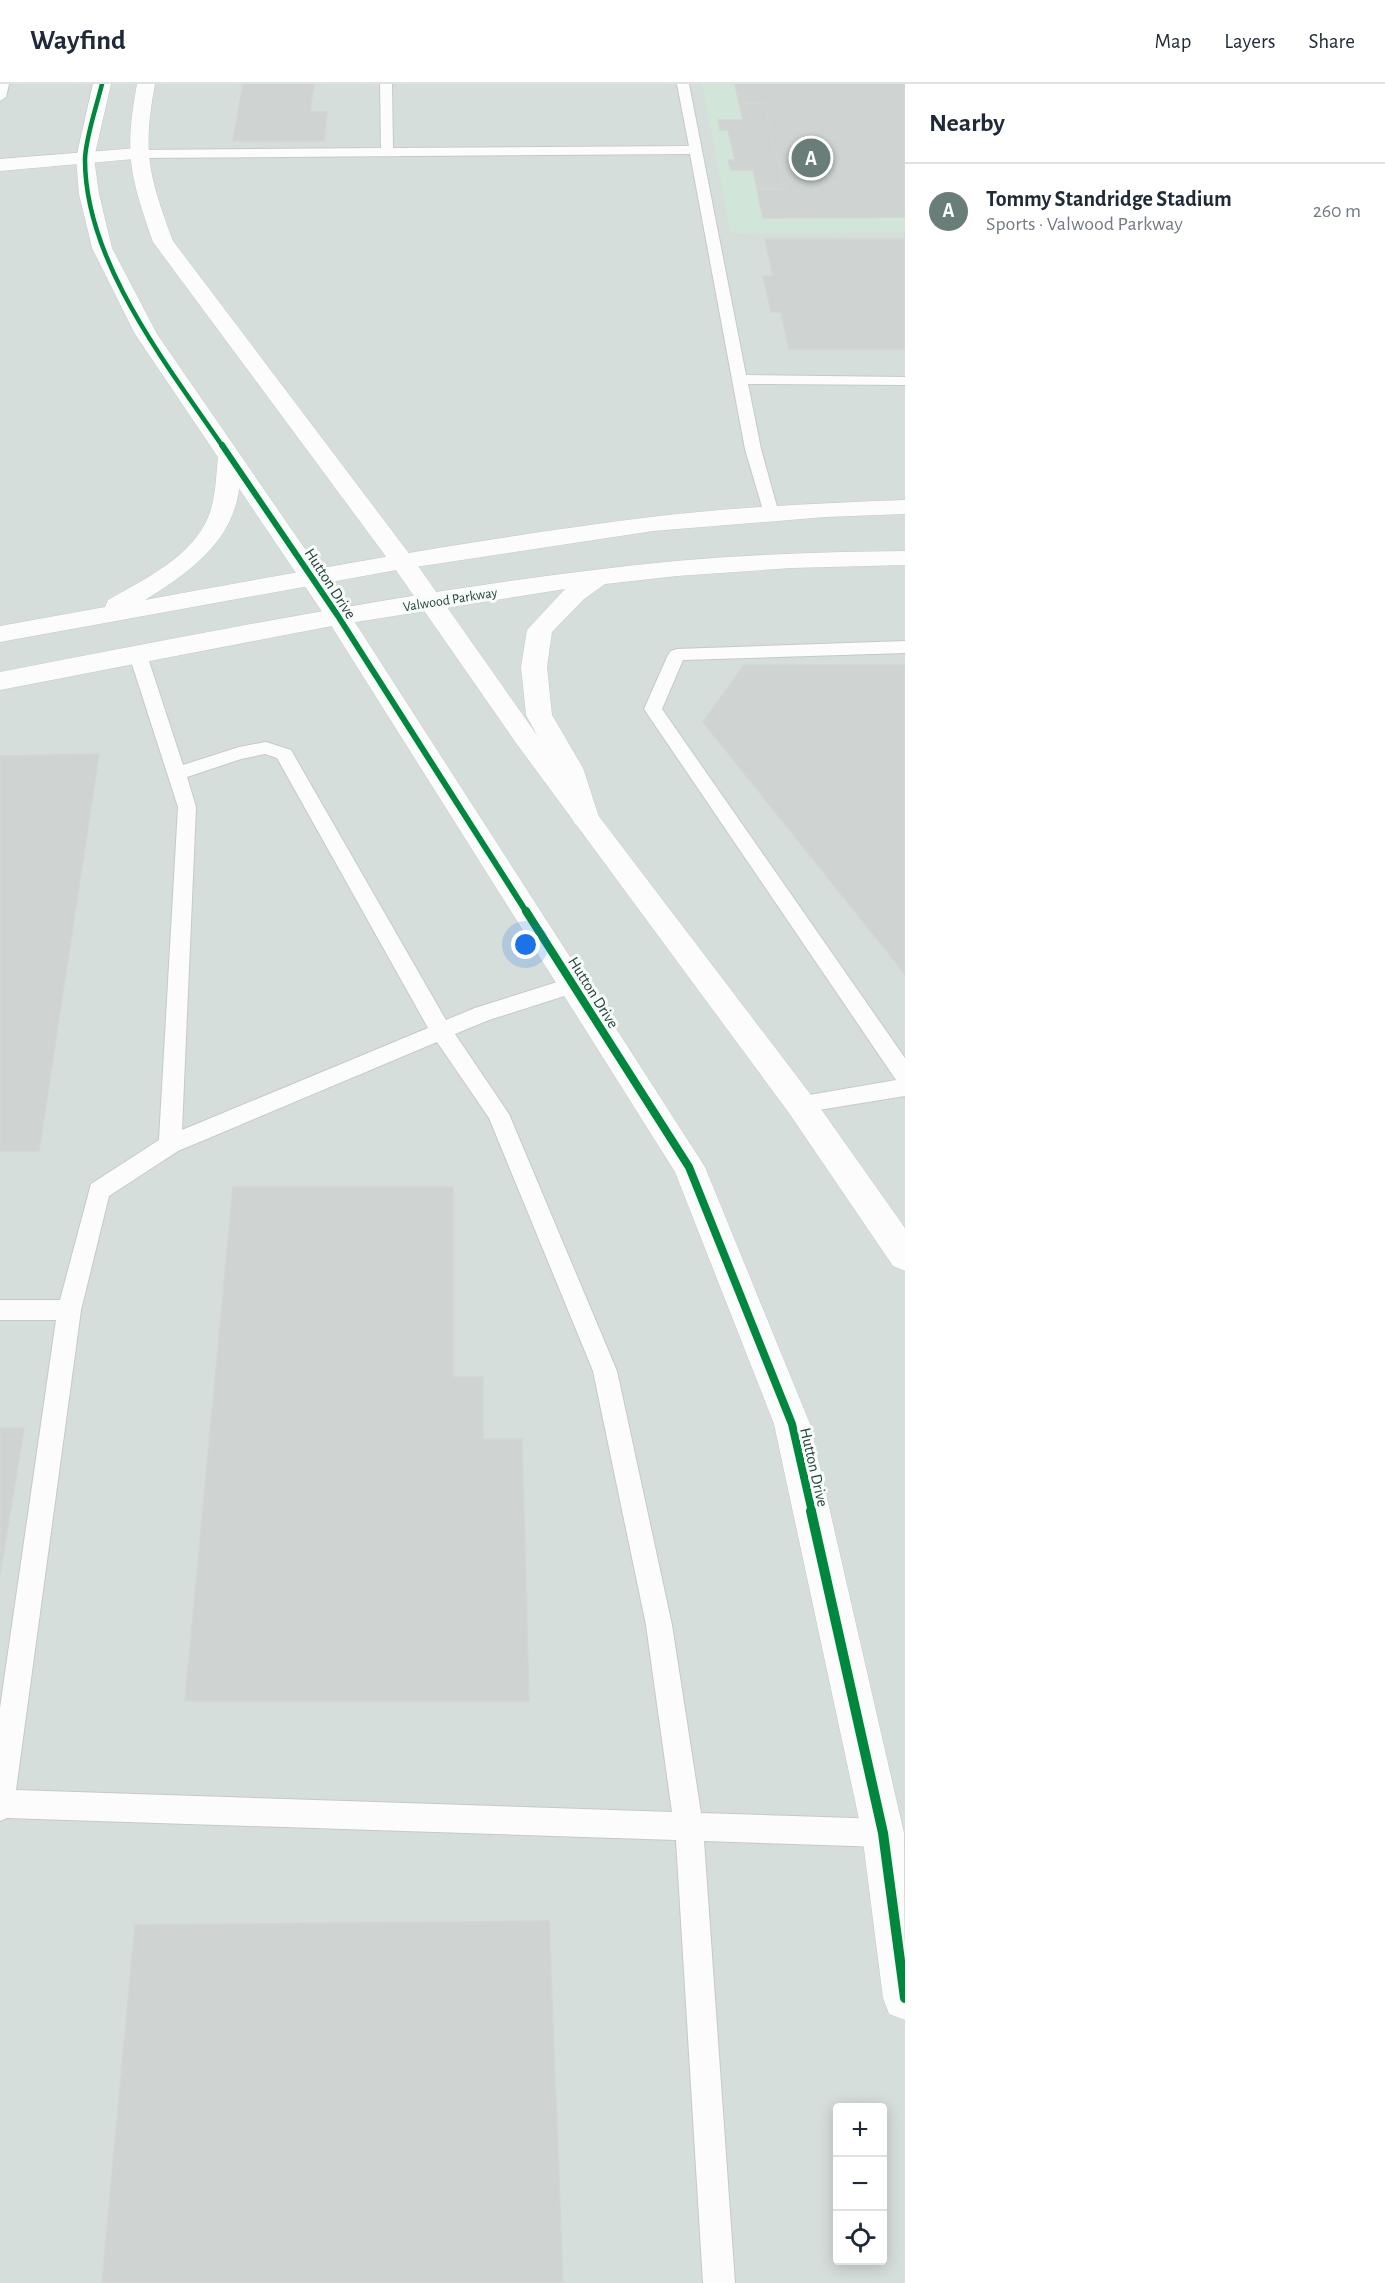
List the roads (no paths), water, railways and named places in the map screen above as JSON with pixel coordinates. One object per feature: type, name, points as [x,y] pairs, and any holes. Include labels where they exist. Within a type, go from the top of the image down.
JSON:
[{"type":"street","name":"Hutton Drive","points":[[102,84],[85,158],[89,194],[102,248],[146,333],[338,616],[689,1167],[792,1424],[883,1833],[905,1998]]},
{"type":"street","points":[[146,84],[139,123],[138,154],[142,180],[163,242],[402,561],[525,737],[800,1104],[893,1220],[905,1256]]},
{"type":"street","points":[[0,165],[138,154]]},
{"type":"street","points":[[97,617],[167,576],[210,540],[226,500],[229,456]]},
{"type":"street","points":[[0,634],[313,579],[402,561],[653,524],[771,514],[905,507]]},
{"type":"street","name":"Valwood Parkway","points":[[0,681],[338,616],[603,575],[746,562],[905,558]]},
{"type":"street","points":[[585,817],[569,768],[539,715],[534,667],[540,630],[574,593],[603,575]]},
{"type":"lane","points":[[0,97],[3,84]]},
{"type":"lane","points":[[386,84],[387,151]]},
{"type":"lane","points":[[683,84],[753,449],[771,514]]},
{"type":"lane","points":[[138,154],[696,150]]},
{"type":"lane","points":[[741,379],[905,381]]},
{"type":"lane","points":[[905,647],[676,655],[653,709],[905,1074]]},
{"type":"lane","points":[[138,655],[187,807],[170,1145]]},
{"type":"lane","points":[[177,773],[238,753],[266,748],[284,754],[441,1031],[498,1114],[605,1371],[659,1625],[689,1827],[719,2283]]},
{"type":"lane","points":[[573,986],[482,1014],[170,1145],[99,1191],[69,1310],[0,1805],[883,1833]]},
{"type":"lane","points":[[800,1104],[905,1087]]},
{"type":"lane","points":[[0,1310],[69,1310]]},
{"type":"place","name":"Tommy Standridge Stadium","points":[[811,158]]}]
